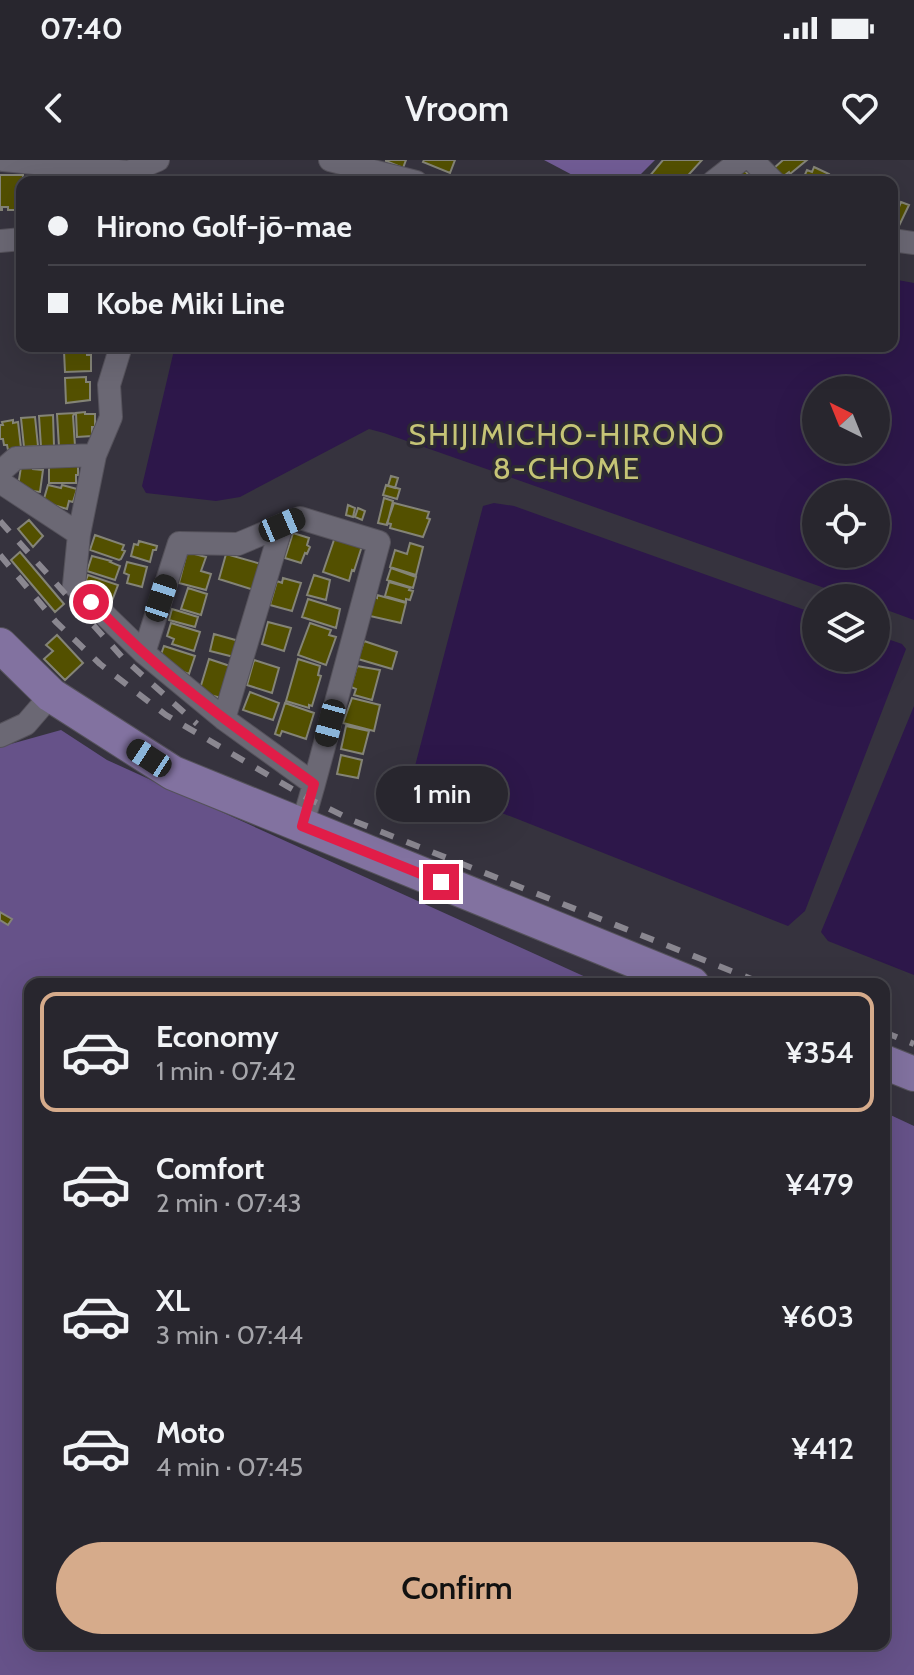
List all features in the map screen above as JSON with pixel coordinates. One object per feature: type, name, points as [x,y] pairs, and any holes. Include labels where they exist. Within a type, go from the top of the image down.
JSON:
[{"type":"main road","points":[[0,645],[51,695],[173,773],[677,978]]},
{"type":"main road","points":[[890,1064],[914,1074]]},
{"type":"street","points":[[3,160],[80,164],[129,172],[158,160]]},
{"type":"street","points":[[330,160],[393,176]]},
{"type":"street","points":[[721,176],[741,160]]},
{"type":"street","points":[[752,160],[768,176]]},
{"type":"street","points":[[119,352],[109,385],[111,417],[95,455],[79,534],[74,585],[144,653],[224,719],[314,784]]},
{"type":"street","points":[[0,472],[16,458],[95,455]]},
{"type":"street","points":[[0,482],[79,534]]},
{"type":"street","points":[[144,653],[179,543],[238,544],[300,518],[379,542],[302,826]]},
{"type":"street","points":[[224,719],[282,525]]},
{"type":"street","points":[[0,736],[26,724],[51,695]]},
{"type":"shaded area","points":[[544,160],[655,160],[641,174],[574,176]]},
{"type":"shaded area","points":[[898,280],[914,283],[914,620],[890,611],[890,584],[813,584],[369,429],[240,497],[216,501],[146,493],[142,486],[174,352],[898,352]]},
{"type":"shaded area","points":[[494,503],[514,506],[802,609],[802,672],[890,672],[890,640],[906,649],[805,911],[788,926],[421,781],[415,766],[483,506]]},
{"type":"shaded area","points":[[914,706],[914,975],[828,941],[821,932]]},
{"type":"shaded area","points":[[61,730],[107,760],[588,978],[24,978],[24,1650],[890,1650],[890,1115],[914,1126],[914,1675],[0,1675],[0,747]]},
{"type":"building","points":[[386,160],[406,160],[403,168]]},
{"type":"building","points":[[424,160],[455,160],[450,173]]},
{"type":"building","points":[[663,160],[702,160],[687,176],[650,176]]},
{"type":"building","points":[[783,160],[807,160],[784,176],[778,176],[773,169]]},
{"type":"building","points":[[814,167],[829,174],[804,176],[807,170],[812,172]]},
{"type":"building","points":[[743,168],[749,176],[731,176]]},
{"type":"building","points":[[0,175],[23,175],[16,176],[16,210],[2,207],[0,210]]},
{"type":"building","points":[[901,202],[909,205],[898,228],[898,206]]},
{"type":"building","points":[[64,352],[87,352],[91,355],[91,371],[65,372]]},
{"type":"building","points":[[86,377],[86,382],[90,382],[90,400],[66,403],[65,378]]},
{"type":"building","points":[[75,413],[75,446],[59,447],[57,414]]},
{"type":"building","points":[[76,413],[95,414],[95,427],[92,427],[92,436],[77,437]]},
{"type":"building","points":[[53,415],[54,446],[41,447],[39,416]]},
{"type":"building","points":[[35,417],[38,446],[24,447],[21,418]]},
{"type":"building","points":[[13,420],[13,423],[18,422],[21,448],[8,450],[3,439],[0,439],[0,425]]},
{"type":"building","points":[[78,463],[76,483],[49,483],[49,464]]},
{"type":"building","points":[[21,467],[43,470],[40,492],[18,486]]},
{"type":"building","points":[[391,476],[398,478],[395,488],[388,486]]},
{"type":"building","points":[[48,485],[77,489],[67,509],[43,502]]},
{"type":"building","points":[[386,485],[400,489],[397,499],[383,495]]},
{"type":"building","points":[[384,498],[393,501],[387,525],[378,523]]},
{"type":"building","points":[[394,503],[429,512],[427,518],[430,519],[423,537],[390,528],[391,524],[387,523]]},
{"type":"building","points":[[348,505],[355,508],[353,517],[346,515]]},
{"type":"building","points":[[358,508],[365,511],[362,520],[355,517]]},
{"type":"building","points":[[29,520],[43,536],[33,547],[18,529]]},
{"type":"building","points":[[293,533],[309,538],[307,545],[310,547],[301,563],[285,558]]},
{"type":"building","points":[[95,535],[124,545],[121,559],[90,550]]},
{"type":"building","points":[[335,537],[362,546],[349,581],[323,572]]},
{"type":"building","points":[[139,541],[157,546],[150,562],[131,556],[134,544],[138,545]]},
{"type":"building","points":[[410,543],[423,547],[416,575],[390,567],[395,550],[407,554]]},
{"type":"building","points":[[20,552],[64,604],[55,612],[11,560]]},
{"type":"building","points":[[187,552],[206,557],[201,571],[211,574],[206,590],[179,583]]},
{"type":"building","points":[[226,554],[261,564],[254,590],[219,579]]},
{"type":"building","points":[[92,556],[120,566],[115,580],[87,571]]},
{"type":"building","points":[[127,562],[147,567],[142,587],[127,583],[129,575],[124,573]]},
{"type":"building","points":[[391,568],[416,577],[413,588],[387,580]]},
{"type":"building","points":[[88,575],[118,585],[110,606],[92,595],[94,588],[84,585]]},
{"type":"building","points":[[314,575],[330,580],[326,600],[307,595]]},
{"type":"building","points":[[283,578],[301,583],[292,611],[270,605],[277,581],[282,583]]},
{"type":"building","points":[[389,582],[410,588],[413,591],[410,600],[406,599],[406,602],[385,596]]},
{"type":"building","points":[[188,588],[207,594],[201,615],[181,609]]},
{"type":"building","points":[[377,595],[406,603],[401,623],[370,616],[373,596],[377,598]]},
{"type":"building","points":[[308,599],[340,609],[336,628],[302,617]]},
{"type":"building","points":[[172,609],[198,617],[195,627],[169,620]]},
{"type":"building","points":[[268,622],[291,628],[284,651],[262,644]]},
{"type":"building","points":[[171,623],[200,632],[194,651],[172,644],[174,639],[167,636]]},
{"type":"building","points":[[310,623],[331,630],[329,635],[336,637],[326,665],[298,655]]},
{"type":"building","points":[[214,634],[239,641],[234,657],[210,651]]},
{"type":"building","points":[[57,635],[83,663],[65,680],[44,659],[53,651],[46,645]]},
{"type":"building","points":[[364,641],[397,652],[392,669],[358,659]]},
{"type":"building","points":[[164,646],[195,656],[189,674],[159,660]]},
{"type":"building","points":[[209,659],[230,666],[221,698],[199,692]]},
{"type":"building","points":[[298,659],[320,666],[318,675],[321,676],[309,708],[286,701]]},
{"type":"building","points":[[254,660],[279,668],[272,693],[247,685]]},
{"type":"building","points":[[357,666],[380,670],[372,700],[354,695],[356,689],[351,687]]},
{"type":"building","points":[[250,692],[279,703],[273,720],[243,710]]},
{"type":"building","points":[[352,698],[380,705],[374,731],[343,723]]},
{"type":"building","points":[[285,703],[314,713],[306,739],[282,731],[280,736],[275,734]]},
{"type":"building","points":[[346,726],[369,731],[363,754],[341,749]]},
{"type":"building","points":[[341,755],[362,760],[358,778],[337,774]]},
{"type":"building","points":[[0,912],[12,919],[8,925],[0,920]]},
{"type":"railway","points":[[0,521],[122,657],[197,724]]},
{"type":"railway","points":[[0,555],[56,622],[100,664],[166,715],[309,799],[354,821],[749,978]]},
{"type":"railway","points":[[890,1034],[914,1044]]},
{"type":"district","name":"SHIJIMICHO-HIRONO 8-CHOME","points":[[567,452]]},
{"type":"route","points":[[91,602],[144,653],[224,719],[314,784],[302,826],[441,882]]}]
